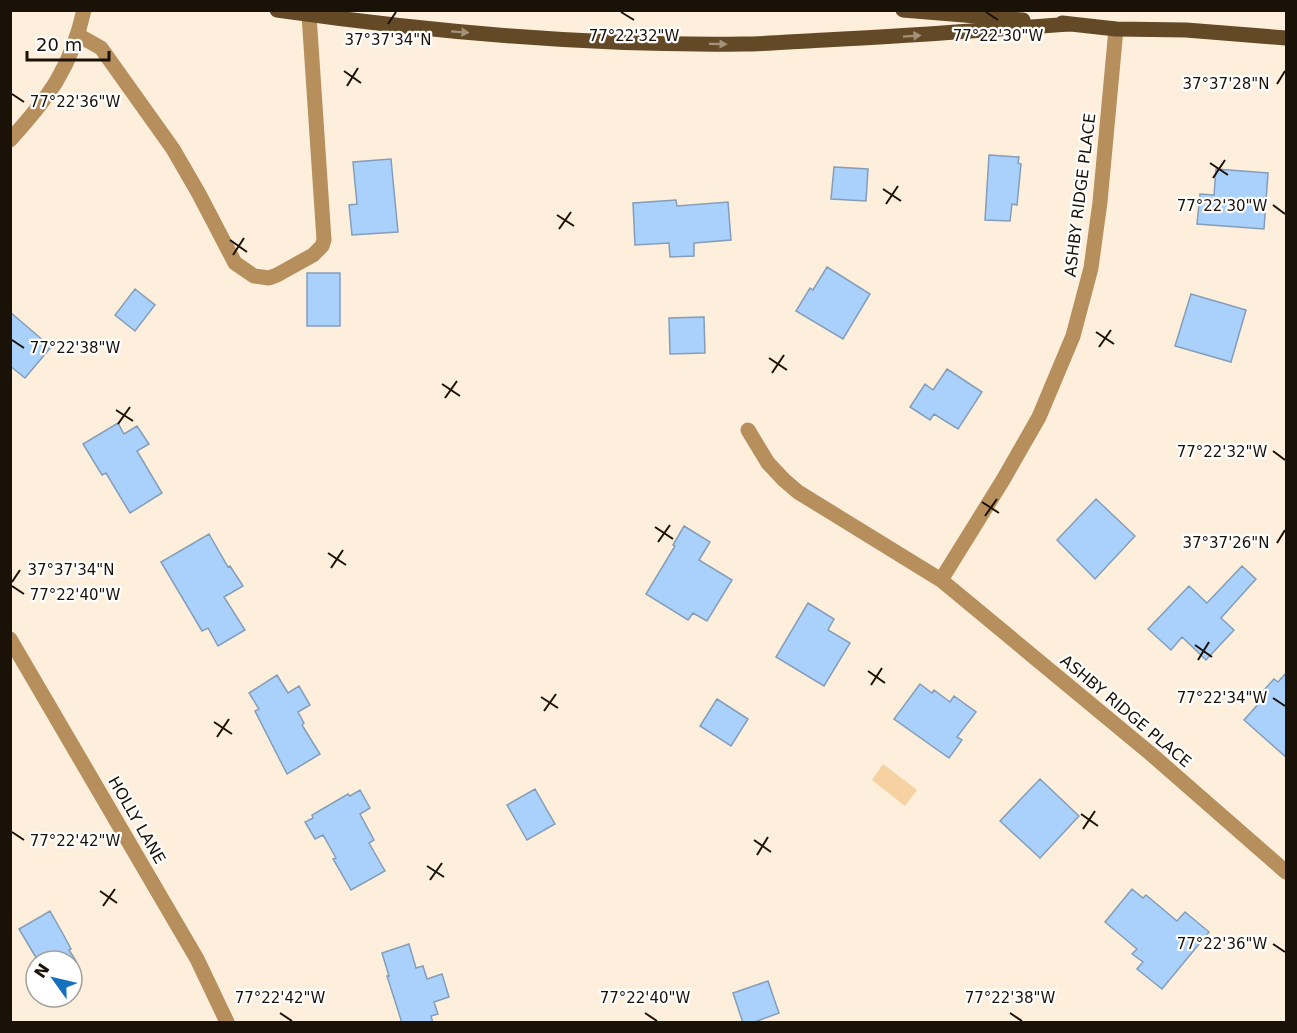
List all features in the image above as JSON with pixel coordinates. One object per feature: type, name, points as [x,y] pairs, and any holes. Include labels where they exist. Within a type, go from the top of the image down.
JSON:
[{"type":"main road","points":[[277,10],[339,20],[449,32],[639,43],[744,44],[909,36],[1070,24]]},
{"type":"main road","points":[[903,10],[1116,29],[1186,30],[1287,38]]},
{"type":"street","points":[[10,140],[51,91],[63,71],[78,35],[84,10]]},
{"type":"street","points":[[78,35],[101,48],[173,149],[235,262],[254,276],[269,278],[313,255],[322,246],[324,240],[309,15]]},
{"type":"street","name":"ASHBY RIDGE PLACE","points":[[941,580],[1039,417],[1073,336],[1091,268],[1100,202],[1116,29]]},
{"type":"street","name":"ASHBY RIDGE PLACE","points":[[748,430],[768,462],[798,492],[941,580],[1151,754],[1287,872]]},
{"type":"street","name":"HOLLY LANE","points":[[10,639],[197,959],[227,1023]]},
{"type":"shaded area","points":[[883,764],[917,790],[905,806],[872,780]]},
{"type":"building","points":[[989,155],[1019,157],[1018,163],[1021,164],[1017,205],[1012,204],[1010,221],[985,220]]},
{"type":"building","points":[[391,159],[398,232],[352,235],[349,205],[357,204],[353,162]]},
{"type":"building","points":[[834,167],[868,169],[866,201],[831,199]]},
{"type":"building","points":[[1216,169],[1268,173],[1264,229],[1197,224],[1200,194],[1214,195]]},
{"type":"building","points":[[676,200],[677,206],[728,202],[731,240],[694,243],[694,256],[670,257],[669,243],[635,245],[633,203]]},
{"type":"building","points":[[827,267],[870,294],[843,339],[796,311],[810,288],[813,290]]},
{"type":"building","points":[[307,273],[340,273],[340,326],[307,326]]},
{"type":"building","points":[[135,289],[155,305],[135,331],[115,315]]},
{"type":"building","points":[[1191,294],[1246,310],[1231,362],[1175,346]]},
{"type":"building","points":[[10,312],[51,347],[25,378],[10,366]]},
{"type":"building","points":[[704,317],[705,353],[670,354],[669,318]]},
{"type":"building","points":[[947,369],[982,392],[958,429],[934,414],[930,420],[910,407],[925,384],[933,390]]},
{"type":"building","points":[[118,423],[124,434],[137,426],[149,444],[137,451],[162,493],[130,513],[106,473],[102,475],[83,444]]},
{"type":"building","points":[[1096,499],[1135,536],[1095,579],[1057,540]]},
{"type":"building","points":[[684,526],[710,542],[699,560],[732,580],[707,621],[693,613],[688,620],[646,594],[675,546],[673,545]]},
{"type":"building","points":[[209,534],[228,567],[230,566],[243,586],[224,597],[245,630],[218,646],[208,628],[202,631],[161,562]]},
{"type":"building","points":[[1242,566],[1256,579],[1221,618],[1234,630],[1206,660],[1182,637],[1171,650],[1148,629],[1189,586],[1207,603]]},
{"type":"building","points":[[808,603],[834,619],[828,630],[850,643],[824,686],[776,657]]},
{"type":"building","points":[[1287,672],[1287,758],[1244,720],[1261,701],[1257,698],[1274,679],[1278,682]]},
{"type":"building","points":[[277,675],[288,693],[299,686],[310,705],[298,712],[304,723],[302,725],[320,754],[287,774],[255,711],[259,709],[249,693]]},
{"type":"building","points":[[920,684],[932,693],[934,690],[950,702],[954,696],[976,712],[957,737],[962,740],[949,758],[894,719]]},
{"type":"building","points":[[717,699],[748,719],[731,746],[700,726]]},
{"type":"building","points":[[1040,779],[1079,816],[1040,858],[1000,821]]},
{"type":"building","points":[[535,789],[555,824],[527,840],[507,805]]},
{"type":"building","points":[[360,790],[370,808],[360,814],[374,840],[369,843],[385,871],[351,890],[333,859],[336,858],[323,835],[315,839],[305,822],[313,818],[312,815],[348,794],[350,796]]},
{"type":"building","points":[[1132,889],[1143,898],[1146,895],[1177,921],[1185,912],[1209,932],[1162,989],[1137,969],[1143,962],[1132,954],[1137,949],[1105,922]]},
{"type":"building","points":[[50,911],[71,949],[31,949],[19,929]]},
{"type":"building","points":[[409,944],[416,968],[423,966],[427,979],[442,974],[449,997],[434,1002],[438,1014],[431,1016],[433,1023],[402,1023],[387,976],[389,976],[382,953]]},
{"type":"building","points":[[768,981],[779,1013],[752,1023],[743,1023],[733,993]]}]
